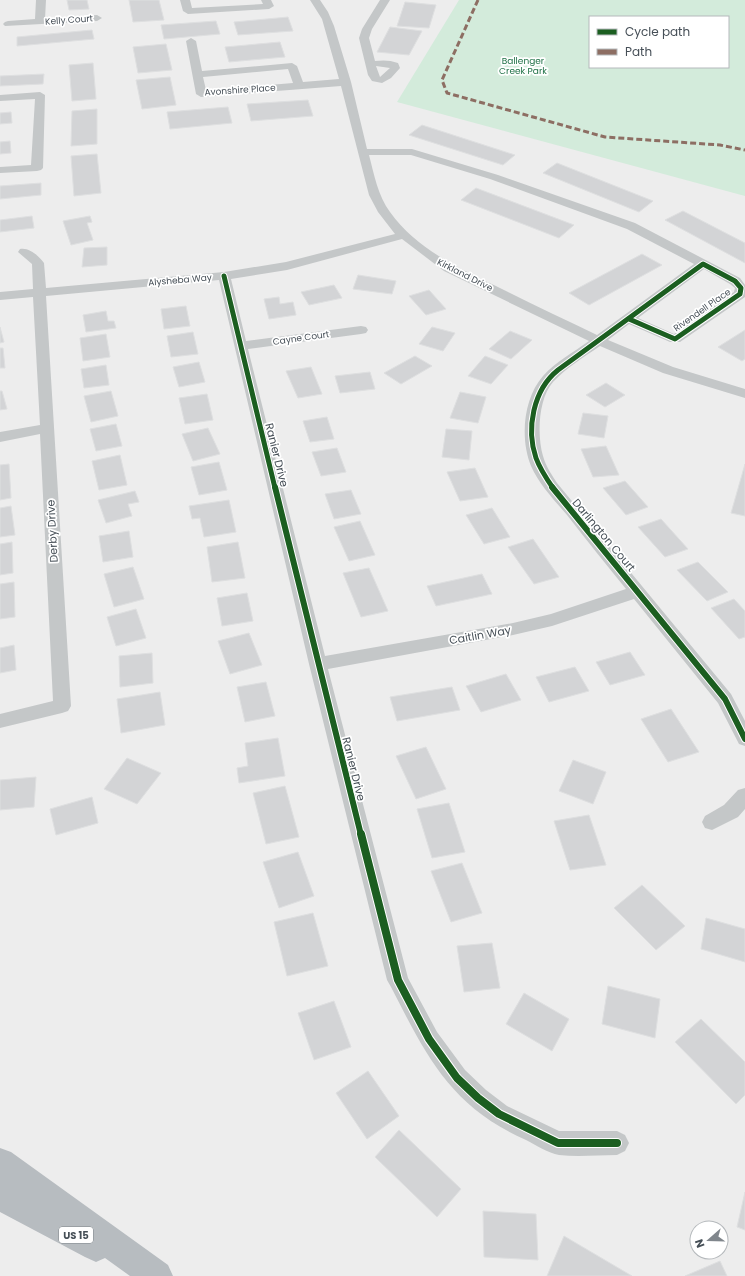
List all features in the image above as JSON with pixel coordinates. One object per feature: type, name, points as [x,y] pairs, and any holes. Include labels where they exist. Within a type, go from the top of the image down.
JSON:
[{"type":"highway","points":[[0,1163],[157,1276]]},
{"type":"highway","name":"US 15","points":[[0,1195],[152,1276]]},
{"type":"street","name":"Kelly Court","points":[[41,0],[41,18]]},
{"type":"street","points":[[185,0],[188,11],[269,6],[266,0]]},
{"type":"street","name":"Kirkland Drive","points":[[318,0],[325,14],[346,82],[363,152],[378,203],[390,220],[404,235],[428,256],[448,268],[597,340],[666,370],[745,394]]},
{"type":"street","points":[[371,64],[364,38],[367,29],[385,0]]},
{"type":"street","name":"Kelly Court","points":[[0,17],[97,18]]},
{"type":"street","name":"Kelly Court","points":[[8,24],[41,18]]},
{"type":"street","name":"Avonshire Place","points":[[191,41],[201,94],[346,82]]},
{"type":"street","name":"Avonshire Place","points":[[197,74],[292,66],[299,86]]},
{"type":"street","points":[[0,98],[40,95],[37,168],[0,170]]},
{"type":"street","name":"Rivendell Place","points":[[363,152],[412,152],[494,177],[631,226],[735,281],[741,288],[740,294],[675,339],[629,319]]},
{"type":"street","name":"Alysheba Way","points":[[0,296],[224,276],[287,266],[404,235]]},
{"type":"street","name":"Derby Drive","points":[[0,721],[62,706],[38,263],[24,252]]},
{"type":"street","points":[[597,340],[629,319],[703,264]]},
{"type":"street","name":"Ranier Drive","points":[[224,276],[318,664],[398,980],[429,1040],[458,1078],[478,1098],[499,1114],[558,1143],[617,1143]]},
{"type":"street","name":"Cayne Court","points":[[240,346],[361,330]]},
{"type":"street","name":"Darlington Court","points":[[597,340],[546,381],[536,403],[532,424],[533,447],[539,466],[552,487],[725,698],[745,739]]},
{"type":"street","points":[[0,437],[47,428]]},
{"type":"street","name":"Caitlin Way","points":[[318,664],[513,630],[552,620],[638,591]]},
{"type":"street","points":[[712,822],[731,811],[745,796]]},
{"type":"green space","name":"Ballenger Creek Park","points":[[459,0],[745,0],[745,196],[397,102]]},
{"type":"building","points":[[67,0],[87,0],[89,9],[69,10]]},
{"type":"building","points":[[129,0],[159,0],[164,20],[133,22]]},
{"type":"building","points":[[405,2],[436,5],[429,28],[397,26]]},
{"type":"building","points":[[288,17],[293,31],[238,35],[234,22]]},
{"type":"building","points":[[216,21],[220,34],[164,39],[161,25]]},
{"type":"building","points":[[390,27],[422,31],[409,55],[377,52]]},
{"type":"building","points":[[92,30],[94,39],[17,46],[17,37]]},
{"type":"building","points":[[280,42],[285,57],[229,62],[225,47]]},
{"type":"building","points":[[166,44],[172,70],[138,73],[133,47]]},
{"type":"building","points":[[93,63],[96,99],[72,101],[69,65]]},
{"type":"building","points":[[44,74],[43,84],[0,86],[0,76]]},
{"type":"building","points":[[170,77],[176,105],[142,109],[136,80]]},
{"type":"building","points":[[308,100],[313,116],[251,121],[247,104]]},
{"type":"building","points":[[228,107],[232,123],[170,129],[167,112]]},
{"type":"building","points":[[97,109],[97,144],[71,146],[72,111]]},
{"type":"building","points":[[11,112],[12,123],[0,124],[0,113]]},
{"type":"building","points":[[422,125],[515,155],[503,165],[409,135]]},
{"type":"building","points":[[10,141],[11,153],[0,154],[0,142]]},
{"type":"building","points":[[97,154],[101,193],[74,196],[71,156]]},
{"type":"building","points":[[557,163],[653,201],[639,212],[543,173]]},
{"type":"building","points":[[41,183],[41,195],[0,199],[0,186]]},
{"type":"building","points":[[476,188],[574,225],[559,238],[461,200]]},
{"type":"building","points":[[683,211],[745,243],[745,263],[665,220]]},
{"type":"building","points":[[32,216],[34,228],[0,232],[0,220]]},
{"type":"building","points":[[90,216],[92,222],[87,223],[93,240],[71,245],[63,221]]},
{"type":"building","points":[[107,247],[107,265],[82,267],[84,248]]},
{"type":"building","points":[[642,254],[662,265],[589,305],[569,293]]},
{"type":"building","points":[[358,275],[396,281],[392,294],[353,289]]},
{"type":"building","points":[[334,285],[342,298],[309,305],[301,292]]},
{"type":"building","points":[[429,290],[446,309],[426,315],[409,296]]},
{"type":"building","points":[[279,297],[280,304],[293,302],[296,315],[269,319],[264,299]]},
{"type":"building","points":[[186,306],[190,326],[164,329],[161,309]]},
{"type":"building","points":[[106,311],[108,321],[114,321],[116,328],[86,332],[83,315]]},
{"type":"building","points":[[0,327],[4,342],[0,343]]},
{"type":"building","points":[[432,327],[455,333],[443,351],[419,344]]},
{"type":"building","points":[[745,330],[745,359],[742,361],[718,347]]},
{"type":"building","points":[[510,331],[532,340],[511,359],[489,349]]},
{"type":"building","points":[[193,332],[198,354],[171,357],[167,336]]},
{"type":"building","points":[[106,334],[110,357],[83,361],[80,338]]},
{"type":"building","points":[[0,348],[3,348],[5,368],[0,368]]},
{"type":"building","points":[[415,356],[432,366],[401,384],[384,373]]},
{"type":"building","points":[[485,356],[508,365],[491,384],[468,376]]},
{"type":"building","points":[[199,362],[205,382],[179,387],[173,367]]},
{"type":"building","points":[[106,365],[109,385],[84,388],[81,369]]},
{"type":"building","points":[[311,367],[322,394],[298,398],[286,371]]},
{"type":"building","points":[[370,372],[375,389],[340,393],[335,376]]},
{"type":"building","points":[[606,383],[625,395],[605,407],[586,395]]},
{"type":"building","points":[[0,391],[2,391],[7,409],[0,410]]},
{"type":"building","points":[[111,391],[118,416],[91,422],[84,396]]},
{"type":"building","points":[[460,392],[486,397],[478,423],[450,418]]},
{"type":"building","points":[[207,394],[213,420],[185,424],[179,398]]},
{"type":"building","points":[[583,413],[608,416],[604,438],[578,434]]},
{"type":"building","points":[[327,417],[334,439],[310,442],[303,421]]},
{"type":"building","points":[[116,424],[122,446],[96,451],[90,429]]},
{"type":"building","points":[[208,428],[220,454],[193,461],[182,434]]},
{"type":"building","points":[[446,429],[472,431],[469,460],[442,457]]},
{"type":"building","points":[[606,446],[619,475],[593,477],[581,449]]},
{"type":"building","points":[[337,448],[346,472],[321,476],[312,452]]},
{"type":"building","points":[[120,455],[127,485],[99,490],[92,461]]},
{"type":"building","points":[[219,462],[227,490],[199,495],[191,467]]},
{"type":"building","points":[[9,464],[11,498],[0,500],[0,465]]},
{"type":"building","points":[[745,464],[745,516],[731,513]]},
{"type":"building","points":[[475,468],[488,497],[460,501],[447,472]]},
{"type":"building","points":[[625,481],[648,507],[626,515],[603,488]]},
{"type":"building","points":[[351,490],[361,514],[334,519],[325,494]]},
{"type":"building","points":[[135,491],[139,502],[128,504],[132,516],[106,523],[98,500]]},
{"type":"building","points":[[229,500],[236,532],[204,537],[200,518],[192,519],[189,506]]},
{"type":"building","points":[[11,506],[15,535],[0,537],[0,508]]},
{"type":"building","points":[[492,508],[510,537],[484,544],[466,515]]},
{"type":"building","points":[[661,519],[688,549],[665,557],[638,527]]},
{"type":"building","points":[[360,521],[375,555],[349,561],[334,527]]},
{"type":"building","points":[[129,531],[133,557],[103,562],[99,536]]},
{"type":"building","points":[[533,539],[559,577],[534,584],[508,547]]},
{"type":"building","points":[[12,542],[13,573],[0,575],[0,544]]},
{"type":"building","points":[[238,542],[245,578],[212,582],[207,547]]},
{"type":"building","points":[[698,562],[728,592],[707,601],[677,570]]},
{"type":"building","points":[[133,567],[144,599],[114,607],[104,574]]},
{"type":"building","points":[[369,568],[388,611],[361,617],[343,573]]},
{"type":"building","points":[[482,574],[492,594],[436,606],[427,586]]},
{"type":"building","points":[[14,582],[15,617],[0,619],[0,584]]},
{"type":"building","points":[[247,593],[253,621],[222,626],[217,598]]},
{"type":"building","points":[[734,599],[745,611],[745,637],[739,639],[711,608]]},
{"type":"building","points":[[136,609],[146,638],[116,646],[107,617]]},
{"type":"building","points":[[249,633],[262,665],[230,674],[218,641]]},
{"type":"building","points":[[14,645],[16,670],[0,673],[0,648]]},
{"type":"building","points":[[630,652],[645,675],[610,685],[596,662]]},
{"type":"building","points":[[152,653],[153,683],[120,687],[119,656]]},
{"type":"building","points":[[575,667],[589,691],[549,702],[536,677]]},
{"type":"building","points":[[506,674],[521,700],[481,712],[466,686]]},
{"type":"building","points":[[266,682],[275,716],[245,722],[237,687]]},
{"type":"building","points":[[452,687],[460,710],[397,721],[390,697]]},
{"type":"building","points":[[160,692],[165,725],[121,733],[117,699]]},
{"type":"building","points":[[671,709],[699,752],[668,762],[641,719]]},
{"type":"building","points":[[278,738],[285,776],[239,783],[237,768],[248,766],[245,743]]},
{"type":"building","points":[[426,747],[446,789],[416,799],[396,756]]},
{"type":"building","points":[[127,758],[161,773],[137,804],[104,789]]},
{"type":"building","points":[[573,760],[606,772],[593,804],[559,791]]},
{"type":"building","points":[[36,777],[34,807],[0,810],[0,780]]},
{"type":"building","points":[[285,786],[299,837],[266,844],[253,793]]},
{"type":"building","points":[[92,797],[98,823],[56,835],[50,809]]},
{"type":"building","points":[[449,803],[465,852],[432,858],[417,809]]},
{"type":"building","points":[[589,815],[606,865],[570,870],[554,821]]},
{"type":"building","points":[[298,852],[314,896],[279,908],[263,862]]},
{"type":"building","points":[[462,863],[482,913],[451,922],[431,871]]},
{"type":"building","points":[[642,885],[685,926],[656,950],[614,908]]},
{"type":"building","points":[[313,913],[328,966],[287,976],[274,922]]},
{"type":"building","points":[[706,918],[745,929],[745,962],[701,949]]},
{"type":"building","points":[[492,943],[500,988],[464,992],[457,946]]},
{"type":"building","points":[[608,986],[660,999],[655,1038],[602,1024]]},
{"type":"building","points":[[524,993],[569,1019],[552,1051],[506,1024]]},
{"type":"building","points":[[334,1001],[351,1047],[314,1060],[298,1013]]},
{"type":"building","points":[[701,1019],[745,1062],[745,1095],[736,1104],[675,1042]]},
{"type":"building","points":[[368,1071],[399,1116],[367,1139],[336,1093]]},
{"type":"building","points":[[399,1130],[461,1189],[437,1217],[375,1157]]},
{"type":"building","points":[[745,1192],[745,1230],[737,1227]]},
{"type":"building","points":[[483,1211],[536,1214],[538,1260],[484,1257]]},
{"type":"building","points":[[564,1236],[632,1276],[547,1276]]},
{"type":"building","points":[[720,1261],[727,1276],[685,1276]]},
{"type":"marked path","points":[[478,0],[442,80],[447,93],[605,137],[720,145],[745,150]]},
{"type":"cycle path","points":[[629,319],[675,339],[740,294],[741,288],[735,281],[703,264],[557,371],[547,380],[537,399],[532,434],[536,457],[540,469],[552,487],[725,699],[745,739]]},
{"type":"cycle path","points":[[224,276],[318,664],[398,980],[429,1039],[457,1078],[478,1098],[499,1114],[558,1143],[617,1143]]}]
